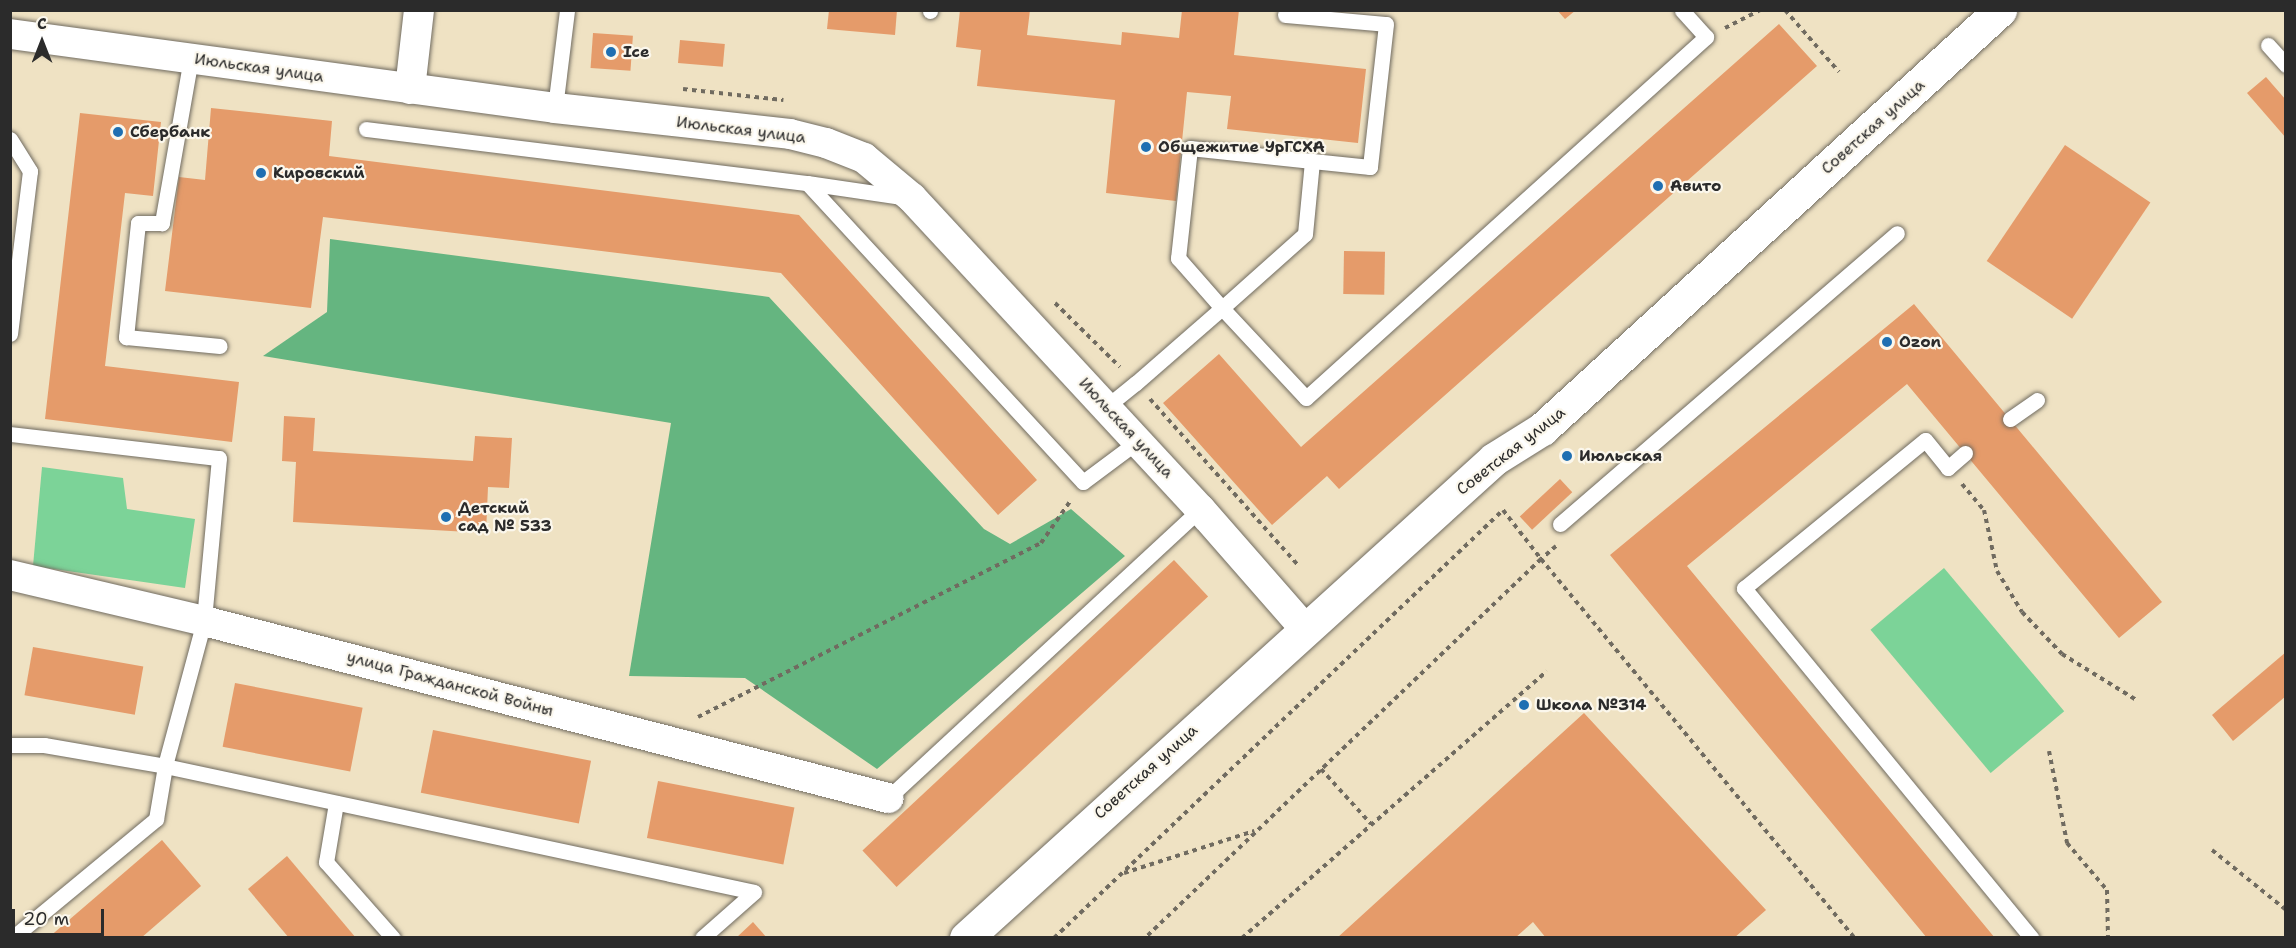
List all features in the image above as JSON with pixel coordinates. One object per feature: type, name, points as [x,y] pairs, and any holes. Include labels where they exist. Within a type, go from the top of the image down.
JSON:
[{"type":"street","points":[[410,89],[419,10]]},
{"type":"street","name":"Советская улица","points":[[966,938],[1494,459],[1542,429],[2000,10]]},
{"type":"street","name":"Июльская улица","points":[[10,34],[555,108],[790,134],[826,142],[864,158],[912,198],[1138,441],[1305,629]]},
{"type":"street","name":"улица Гражданской Войны","points":[[10,575],[204,621],[888,798]]},
{"type":"lane","points":[[555,108],[567,10]]},
{"type":"lane","points":[[1285,15],[1386,24],[1370,167],[1190,148],[1178,258],[1306,398],[1706,38],[1682,10]]},
{"type":"lane","points":[[2268,45],[2286,65]]},
{"type":"lane","points":[[191,58],[162,223],[138,223],[126,337],[220,346]]},
{"type":"lane","points":[[366,129],[912,198]]},
{"type":"lane","points":[[10,139],[30,171],[11,337]]},
{"type":"lane","points":[[1106,407],[1305,234],[1312,161]]},
{"type":"lane","points":[[807,183],[1083,482],[1138,441]]},
{"type":"lane","points":[[1560,524],[1897,233]]},
{"type":"lane","points":[[2010,420],[2037,400]]},
{"type":"lane","points":[[10,434],[219,458],[204,621],[165,766],[156,819],[12,938]]},
{"type":"lane","points":[[1965,453],[1948,468],[1925,440],[1744,588],[2031,938]]},
{"type":"lane","points":[[888,798],[1200,509]]},
{"type":"lane","points":[[10,745],[44,745],[165,766],[753,892],[702,938]]},
{"type":"lane","points":[[336,802],[326,862],[393,938]]},
{"type":"path","points":[[1706,38],[1760,10]]},
{"type":"path","points":[[1785,10],[1839,72]]},
{"type":"path","points":[[1948,468],[1984,510],[1997,571],[2022,612],[2062,654],[2135,699]]},
{"type":"path","points":[[657,738],[1041,543],[1083,482]]},
{"type":"path","points":[[1054,938],[1503,510],[1541,560],[1855,938]]},
{"type":"path","points":[[1145,938],[1541,560]]},
{"type":"path","points":[[1242,938],[1547,671]]},
{"type":"path","points":[[2049,751],[2067,843],[2107,890],[2108,938]]},
{"type":"path","points":[[1321,769],[1372,824]]},
{"type":"path","points":[[1121,874],[1257,830]]},
{"type":"path","points":[[2212,850],[2286,910]]},
{"type":"green space","points":[[330,239],[769,297],[984,529],[1010,544],[1071,509],[1125,556],[877,769],[745,678],[629,676],[671,423],[263,356],[327,312]]},
{"type":"green space","points":[[42,467],[123,478],[127,509],[195,519],[185,588],[33,566]]},
{"type":"green space","points":[[1944,568],[2064,711],[1991,773],[1870,630]]},
{"type":"building","points":[[829,10],[897,10],[895,35],[827,29]]},
{"type":"building","points":[[960,10],[1030,10],[1027,35],[1121,45],[1122,32],[1179,38],[1182,10],[1239,10],[1234,55],[1366,69],[1358,143],[1227,129],[1231,96],[1187,92],[1176,201],[1106,193],[1115,100],[977,86],[981,50],[956,47]]},
{"type":"building","points":[[1557,10],[1576,10],[1565,19]]},
{"type":"building","points":[[1779,24],[1817,66],[1339,489],[1327,476],[1272,525],[1163,403],[1219,354],[1301,447]]},
{"type":"building","name":"Ice","points":[[593,33],[633,36],[630,71],[591,68]]},
{"type":"building","points":[[680,40],[725,44],[723,67],[678,63]]},
{"type":"building","points":[[2266,77],[2286,100],[2286,138],[2247,93]]},
{"type":"building","points":[[211,108],[332,121],[329,156],[799,215],[1037,480],[998,515],[781,273],[323,217],[311,308],[165,291],[179,177],[205,180]]},
{"type":"building","points":[[80,113],[161,122],[153,196],[125,193],[105,366],[239,382],[232,442],[45,419]]},
{"type":"building","points":[[2065,145],[2150,203],[2072,319],[1987,261]]},
{"type":"building","points":[[1344,251],[1385,252],[1384,295],[1343,294]]},
{"type":"building","points":[[1914,304],[2162,602],[2119,638],[1907,384],[1687,566],[1995,938],[1927,938],[1610,555]]},
{"type":"building","points":[[284,416],[315,418],[313,451],[473,461],[475,436],[512,438],[509,488],[488,487],[486,533],[293,522],[296,462],[282,461]]},
{"type":"building","points":[[1560,479],[1572,492],[1532,530],[1520,517]]},
{"type":"building","points":[[1174,560],[1208,597],[897,887],[862,851]]},
{"type":"building","points":[[33,647],[143,666],[135,715],[24,695]]},
{"type":"building","points":[[2286,652],[2286,696],[2233,741],[2212,715]]},
{"type":"building","points":[[235,683],[363,708],[350,772],[223,747]]},
{"type":"building","points":[[1584,713],[1766,910],[1734,938],[1546,938],[1533,922],[1515,938],[1337,938]]},
{"type":"building","points":[[433,730],[591,761],[579,824],[421,793]]},
{"type":"building","points":[[658,781],[794,808],[783,864],[647,838]]},
{"type":"building","points":[[162,840],[201,886],[141,938],[48,938]]},
{"type":"building","points":[[287,856],[356,938],[289,938],[248,889]]},
{"type":"building","points":[[753,922],[767,938],[736,938]]},
{"type":"place","name":"Ice","points":[[611,52]]},
{"type":"place","name":"Сбербанк","points":[[118,132]]},
{"type":"place","name":"Общежитие УрГСХА","points":[[1146,147]]},
{"type":"place","name":"Кировский","points":[[261,173]]},
{"type":"place","name":"Авито","points":[[1658,186]]},
{"type":"place","name":"Ozon","points":[[1887,342]]},
{"type":"place","name":"Июльская","points":[[1567,456]]},
{"type":"place","name":"Детский сад № 533","points":[[446,517]]},
{"type":"place","name":"Школа №314","points":[[1524,705]]}]
